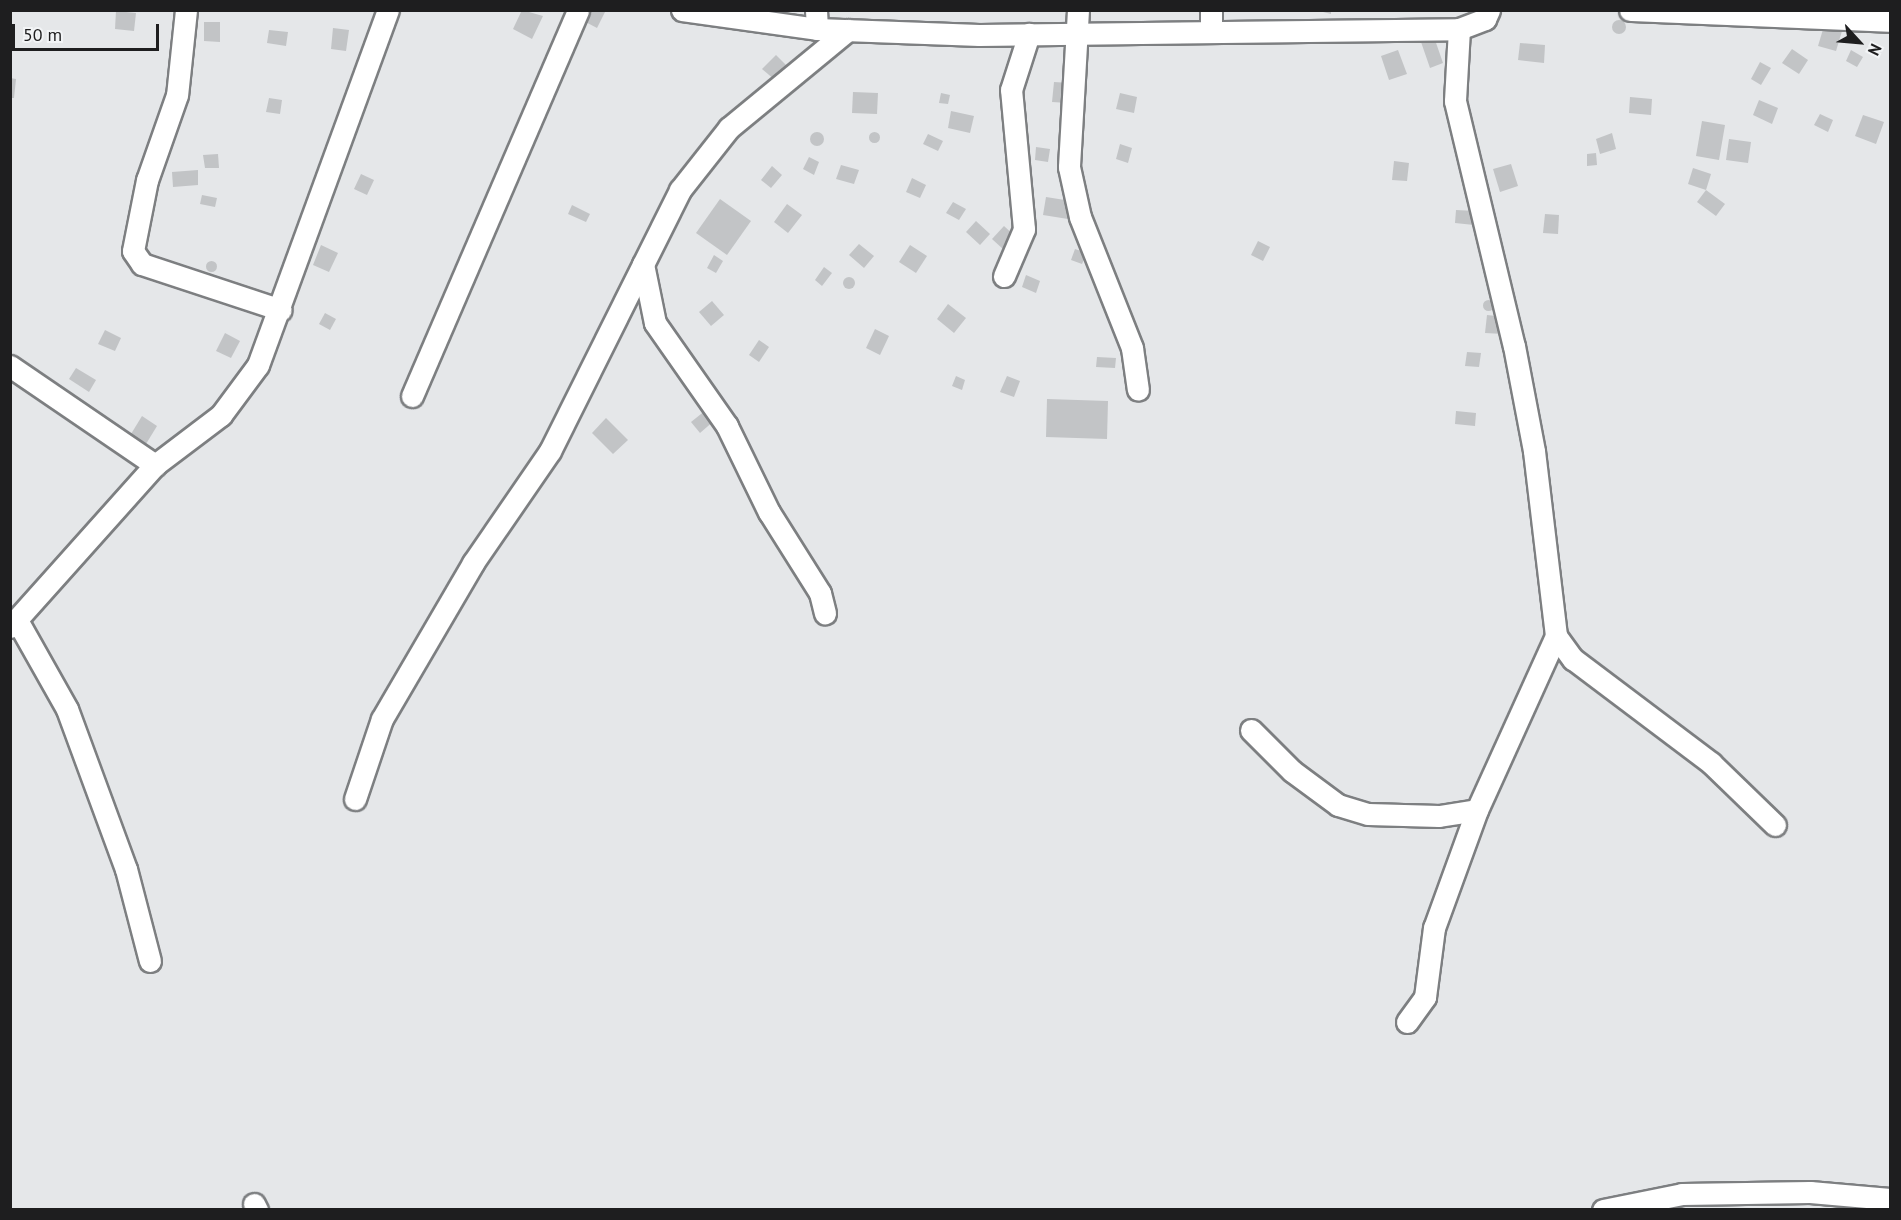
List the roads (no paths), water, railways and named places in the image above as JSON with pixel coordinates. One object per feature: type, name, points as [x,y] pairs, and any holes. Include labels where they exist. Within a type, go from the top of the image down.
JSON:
[{"type":"street","points":[[186,10],[177,95],[147,180],[133,251],[142,264],[281,310]]},
{"type":"street","points":[[150,961],[126,869],[67,709],[14,625],[155,465],[221,415],[258,365],[281,310],[333,152],[388,10]]},
{"type":"street","points":[[411,396],[578,10]]},
{"type":"street","points":[[682,10],[816,20],[848,30],[1029,34],[1210,32],[1345,21],[1459,30],[1485,19],[1489,10]]},
{"type":"street","points":[[1078,10],[1069,167],[1080,217],[1132,348],[1138,390]]},
{"type":"street","points":[[1210,32],[1211,10]]},
{"type":"street","points":[[1630,10],[1742,14],[1863,14],[1890,21]]},
{"type":"street","points":[[354,799],[382,719],[473,563],[550,451],[680,190],[729,128],[848,30]]},
{"type":"street","points":[[1459,30],[1455,101],[1514,346],[1534,451],[1556,636],[1573,659],[1712,763],[1775,825]]},
{"type":"street","points":[[1004,276],[1024,229],[1011,90],[1029,34]]},
{"type":"street","points":[[643,264],[655,323],[727,426],[769,512],[820,593],[825,613]]},
{"type":"street","points":[[10,366],[155,465]]},
{"type":"street","points":[[1407,1022],[1425,997],[1434,928],[1477,810],[1556,636]]},
{"type":"street","points":[[1251,730],[1292,771],[1338,805],[1368,814],[1439,816],[1477,810]]},
{"type":"street","points":[[1603,1209],[1682,1194],[1810,1192],[1889,1198]]}]
